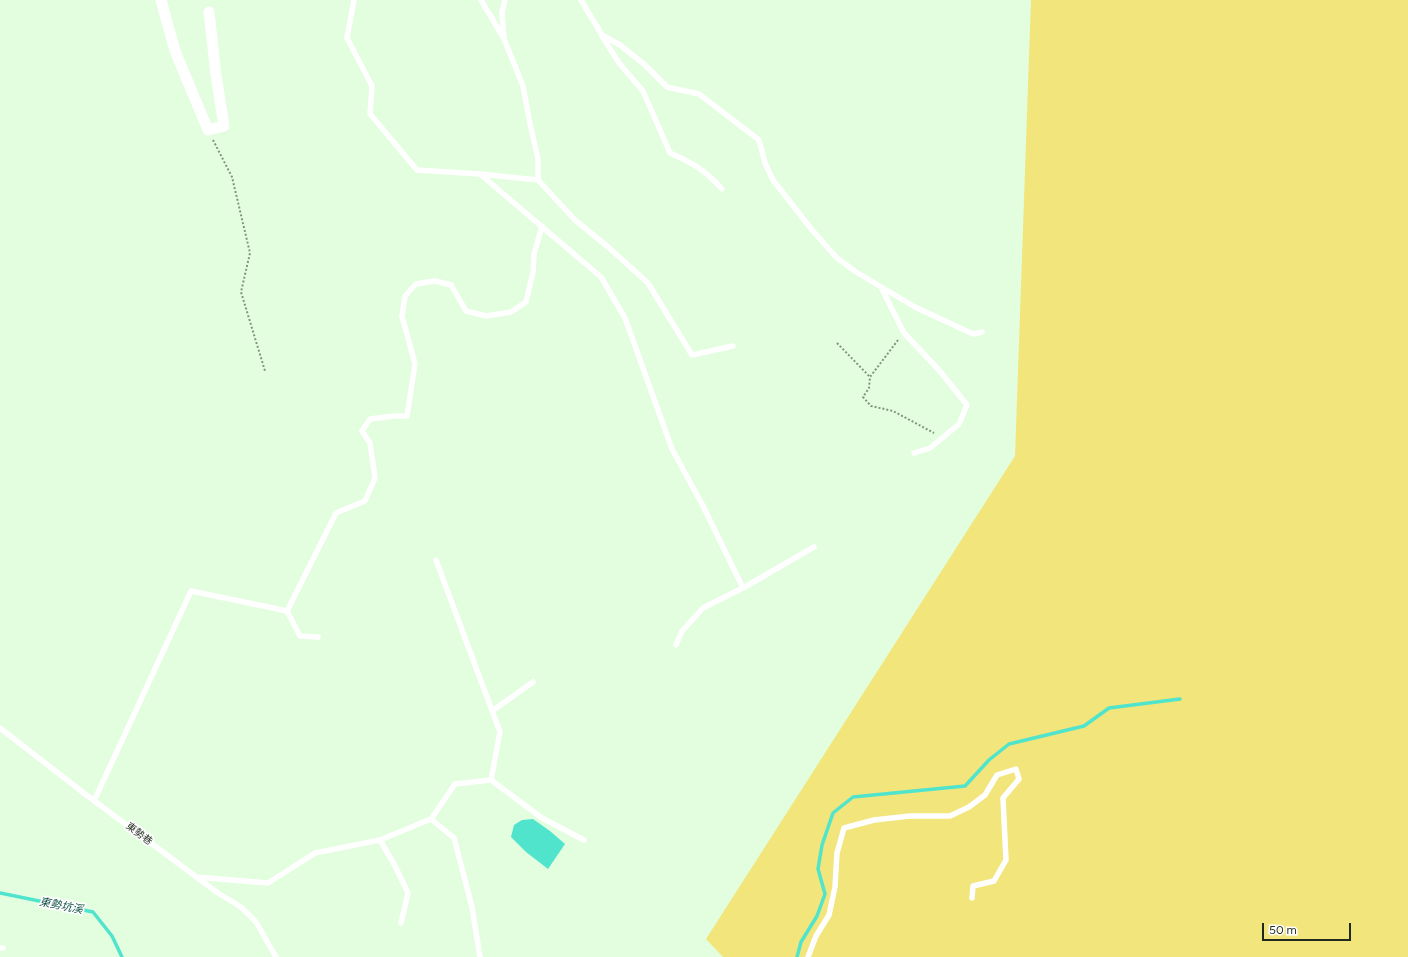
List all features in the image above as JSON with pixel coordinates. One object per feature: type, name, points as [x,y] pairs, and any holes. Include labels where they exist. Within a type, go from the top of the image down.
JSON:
[{"type":"street","points":[[161,0],[175,51],[208,130],[224,126],[216,75],[209,12]]},
{"type":"lane","points":[[354,0],[346,38],[372,86],[370,114],[417,170],[480,174],[538,180],[575,220],[607,246],[648,283],[692,355],[733,346]]},
{"type":"lane","points":[[481,0],[504,40],[523,86],[538,159],[538,180]]},
{"type":"lane","points":[[504,40],[502,12],[505,0]]},
{"type":"lane","points":[[581,0],[619,63],[644,91],[670,153],[685,159],[708,173],[722,189]]},
{"type":"lane","points":[[602,36],[620,45],[645,65],[667,88],[699,94],[759,140],[765,163],[773,180],[812,230],[837,258],[856,272],[915,307],[973,334],[982,332]]},
{"type":"lane","points":[[480,174],[601,277],[625,318],[672,449],[703,506],[743,588]]},
{"type":"lane","points":[[287,610],[336,513],[365,501],[375,478],[370,443],[362,431],[370,419],[407,416],[415,364],[402,316],[406,296],[416,284],[435,281],[451,285],[466,311],[486,316],[511,312],[526,302],[533,272],[534,254],[542,226]]},
{"type":"lane","points":[[881,287],[904,333],[939,370],[967,405],[959,424],[930,448],[914,453]]},
{"type":"lane","points":[[676,645],[682,631],[703,608],[743,588],[814,547]]},
{"type":"lane","points":[[436,560],[500,732],[491,780]]},
{"type":"lane","points":[[94,801],[191,590],[287,610]]},
{"type":"lane","points":[[287,610],[300,636],[318,637]]},
{"type":"lane","points":[[492,711],[533,682]]},
{"type":"lane","name":"東勢巷","points":[[0,728],[94,801],[218,893],[241,907],[256,922],[276,957]]},
{"type":"lane","points":[[808,957],[816,936],[829,915],[835,887],[837,853],[844,828],[888,818],[910,816],[950,816],[985,796],[997,775],[1016,769],[1019,779],[1003,798],[1006,860],[994,881],[973,886],[972,898]]},
{"type":"lane","points":[[196,876],[268,883],[315,853],[380,840],[431,819],[454,784],[491,780],[542,818],[584,840]]},
{"type":"lane","points":[[431,819],[454,838],[472,907],[480,957]]},
{"type":"lane","points":[[380,840],[408,892],[401,923]]},
{"type":"path","points":[[208,130],[232,177],[250,253],[241,292],[265,371]]},
{"type":"path","points":[[904,333],[870,377],[869,388],[863,397],[871,406],[893,411],[927,429],[942,439]]},
{"type":"path","points":[[837,343],[870,377]]},
{"type":"shaded area","points":[[1031,0],[1408,0],[1408,957],[723,957],[706,939],[1015,456]]},
{"type":"water","points":[[533,819],[565,844],[548,869],[526,852],[511,837],[514,825],[522,820]]},
{"type":"waterway","points":[[797,957],[801,942],[817,916],[825,894],[818,869],[822,845],[833,813],[853,797],[965,786],[989,760],[1009,744],[1084,726],[1109,708],[1180,699]]},
{"type":"waterway","name":"東勢坑溪","points":[[0,893],[93,912],[112,936],[122,957]]}]
